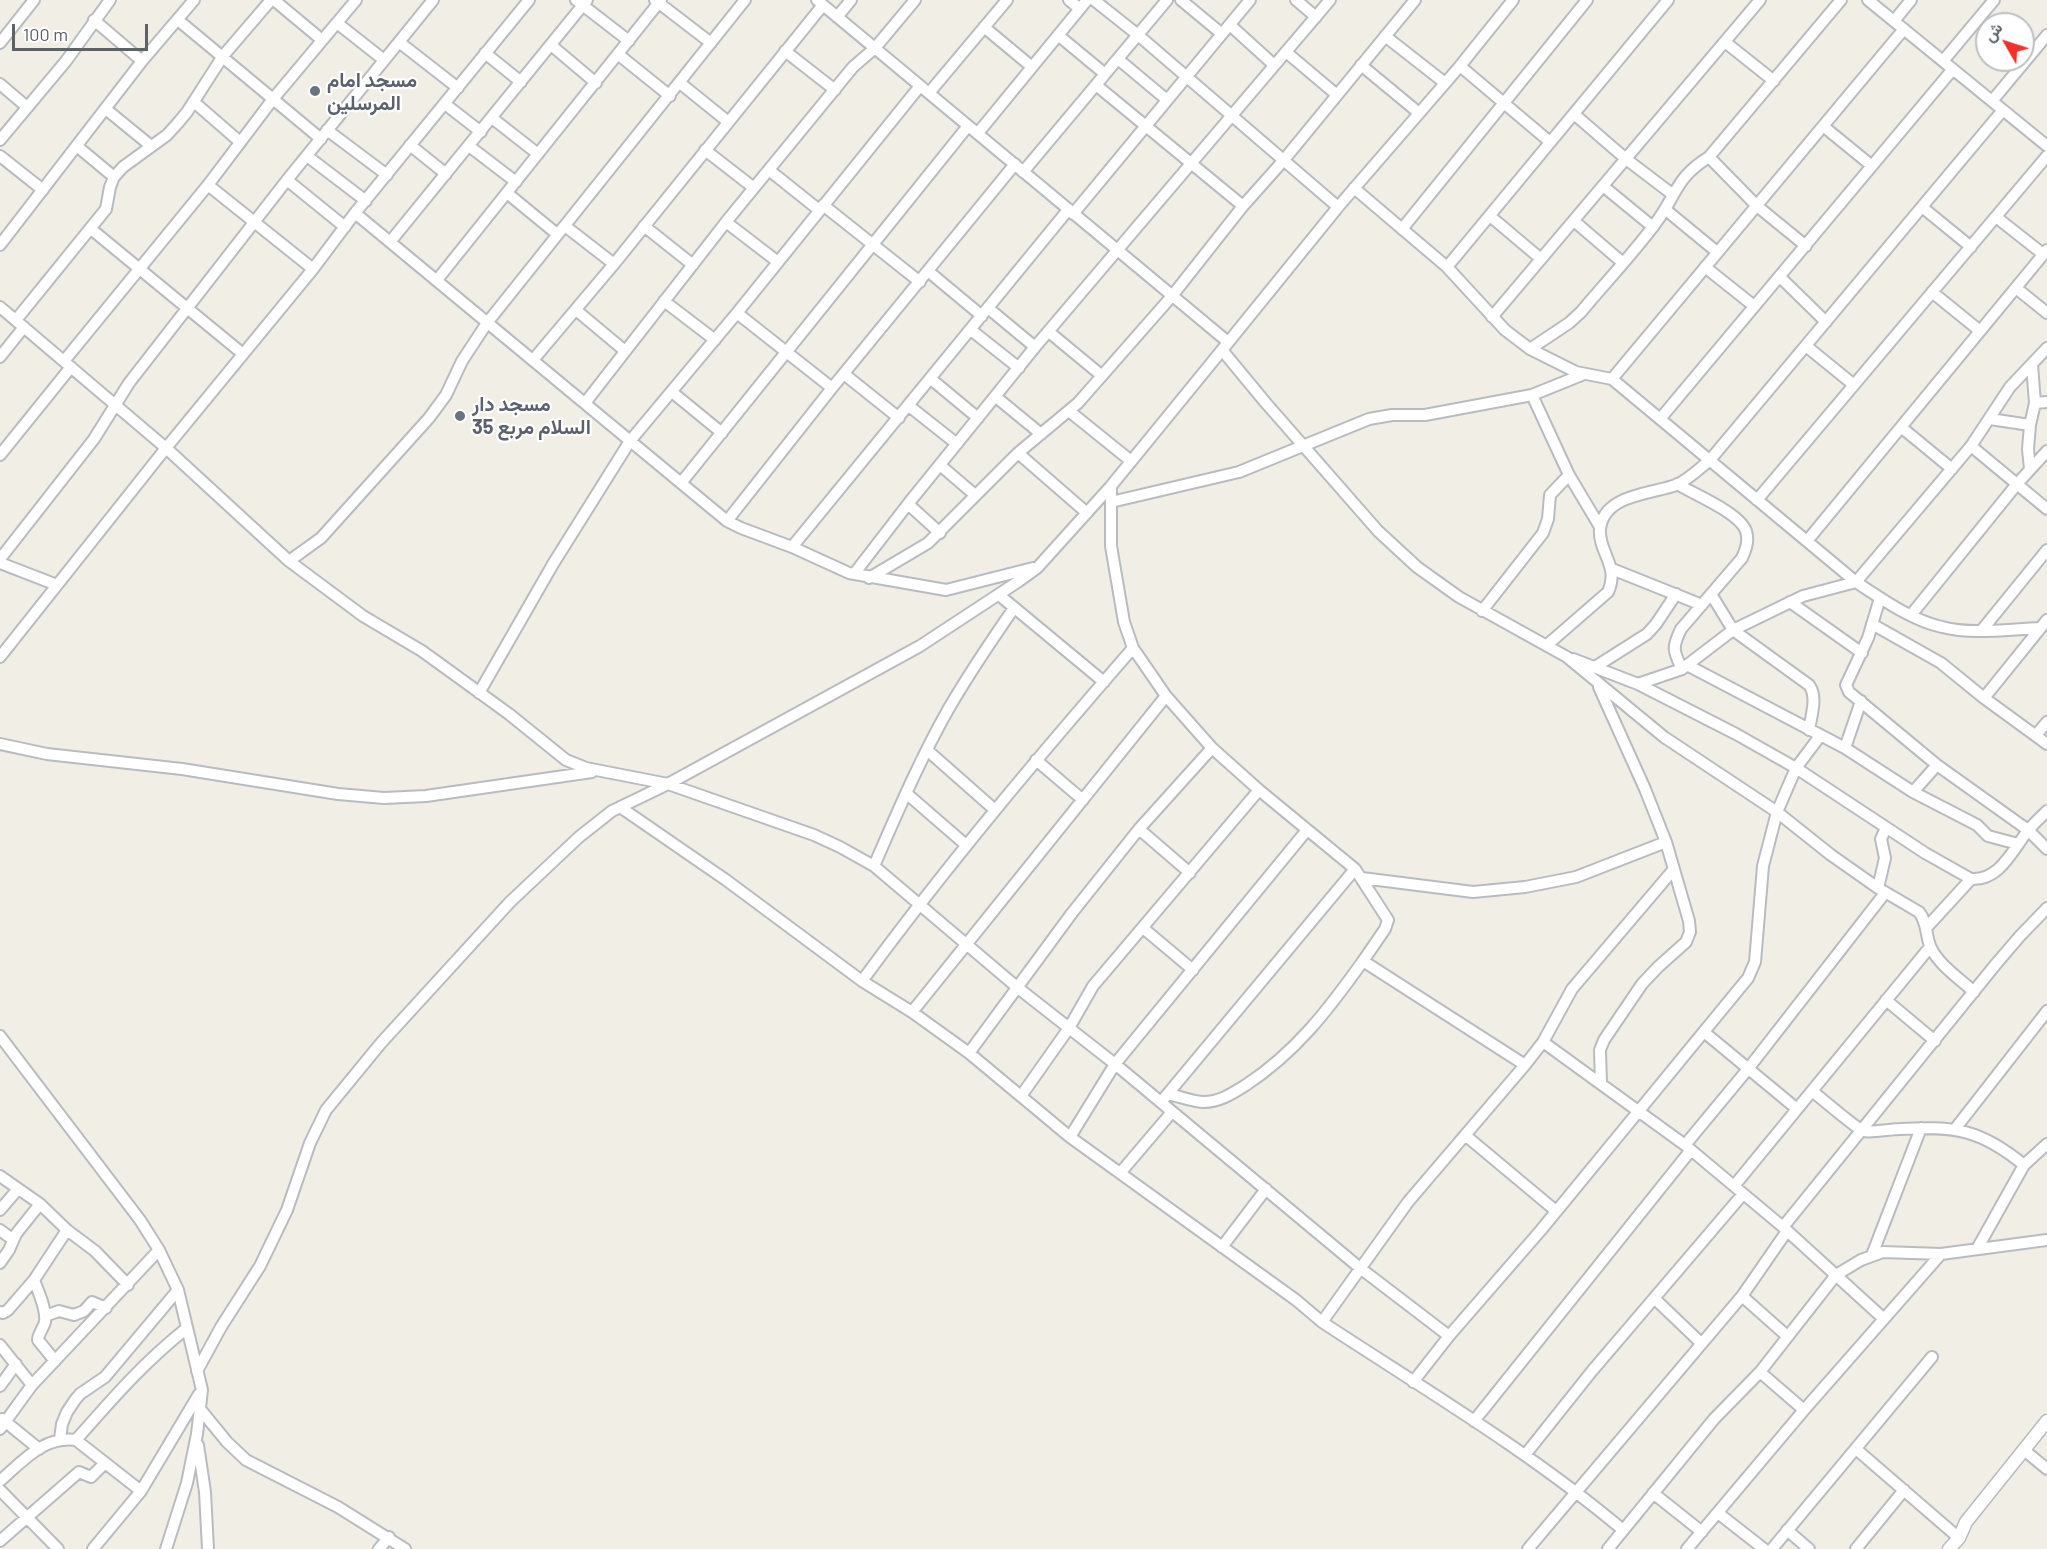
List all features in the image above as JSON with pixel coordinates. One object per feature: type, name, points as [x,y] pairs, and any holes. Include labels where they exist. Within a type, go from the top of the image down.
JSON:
[{"type":"street","points":[[0,140],[66,61],[110,0]]},
{"type":"street","points":[[0,245],[107,110],[142,61],[194,0]]},
{"type":"street","points":[[0,357],[20,324],[106,209],[114,177],[123,167],[177,124],[223,57],[272,0],[322,40]]},
{"type":"street","points":[[0,559],[94,439],[129,383],[287,180],[434,0]]},
{"type":"street","points":[[0,657],[166,448],[313,270],[355,213],[529,0]]},
{"type":"street","points":[[289,561],[321,538],[429,418],[446,396],[462,361],[488,322],[745,0]]},
{"type":"street","points":[[837,17],[851,0]]},
{"type":"street","points":[[585,403],[726,222],[853,67],[875,48],[915,0]]},
{"type":"street","points":[[929,93],[1007,0]]},
{"type":"street","points":[[978,134],[1083,4],[1069,0]]},
{"type":"street","points":[[1094,0],[1338,207]]},
{"type":"street","points":[[727,520],[928,271],[1096,85],[1167,0]]},
{"type":"street","points":[[1181,0],[1222,34]]},
{"type":"street","points":[[792,547],[985,312],[1145,128],[1250,0]]},
{"type":"street","points":[[1296,0],[1316,17]]},
{"type":"street","points":[[854,574],[1035,347],[1330,0]]},
{"type":"street","points":[[869,578],[928,543],[1018,453],[1069,411],[1172,296],[1243,206],[1284,161],[1415,0]]},
{"type":"street","points":[[197,1371],[221,1327],[260,1266],[287,1210],[318,1124],[338,1094],[510,902],[598,820],[920,646],[1036,568],[1111,486],[1338,207],[1446,83],[1513,0]]},
{"type":"street","points":[[1402,229],[1587,0]]},
{"type":"street","points":[[1492,317],[1760,0]]},
{"type":"street","points":[[1530,349],[1569,323],[1653,227],[1666,210],[1672,194],[1689,172],[1709,157],[1841,0]]},
{"type":"street","points":[[1869,0],[2047,146]]},
{"type":"street","points":[[1894,21],[1911,0]]},
{"type":"street","points":[[1943,61],[1994,0]]},
{"type":"street","points":[[0,455],[139,268],[208,185],[273,99],[353,1]]},
{"type":"street","points":[[437,280],[619,55],[658,1],[711,44]]},
{"type":"street","points":[[1447,267],[1665,1]]},
{"type":"street","points":[[0,43],[29,2]]},
{"type":"street","points":[[390,242],[551,45],[582,2],[629,41]]},
{"type":"street","points":[[533,360],[614,264],[785,51],[820,2],[1119,250],[1225,346],[1304,447],[1378,531],[1418,567],[1482,611],[1567,657],[1598,684],[1697,760],[1777,812],[1831,855],[1881,890],[1919,912],[1927,927],[1930,947],[1938,959],[1974,992]]},
{"type":"street","points":[[94,20],[142,61]]},
{"type":"street","points":[[178,20],[273,99],[387,175]]},
{"type":"street","points":[[337,23],[384,60]]},
{"type":"street","points":[[1230,25],[1274,65]]},
{"type":"street","points":[[984,27],[1032,67]]},
{"type":"street","points":[[1612,379],[1904,29]]},
{"type":"street","points":[[1058,35],[1105,74]]},
{"type":"street","points":[[1992,102],[2047,35]]},
{"type":"street","points":[[1386,36],[1446,83]]},
{"type":"street","points":[[399,42],[458,88]]},
{"type":"street","points":[[1725,42],[1774,81]]},
{"type":"street","points":[[551,45],[596,83]]},
{"type":"street","points":[[785,51],[835,90]]},
{"type":"street","points":[[1286,52],[1337,95]]},
{"type":"street","points":[[485,53],[521,82]]},
{"type":"street","points":[[619,55],[670,96]]},
{"type":"street","points":[[1118,58],[1167,100]]},
{"type":"street","points":[[1361,65],[1419,113]]},
{"type":"street","points":[[1460,66],[1550,142]]},
{"type":"street","points":[[1660,419],[1953,69]]},
{"type":"street","points":[[0,84],[27,107]]},
{"type":"street","points":[[680,84],[727,122]]},
{"type":"street","points":[[1096,85],[1145,128],[1243,206]]},
{"type":"street","points":[[479,693],[553,564],[630,441],[715,340],[920,86]]},
{"type":"street","points":[[194,102],[240,142]]},
{"type":"street","points":[[445,104],[481,132]]},
{"type":"street","points":[[107,110],[151,146]]},
{"type":"street","points":[[1547,645],[1608,592],[1612,569],[1600,534],[1600,527],[1608,512],[1626,498],[1677,484],[1710,460],[2003,110]]},
{"type":"street","points":[[1574,114],[1626,159],[1672,194]]},
{"type":"street","points":[[492,118],[538,154]]},
{"type":"street","points":[[681,483],[968,126]]},
{"type":"street","points":[[1823,126],[1872,166]]},
{"type":"street","points":[[410,146],[447,174]]},
{"type":"street","points":[[470,146],[516,182]]},
{"type":"street","points":[[78,147],[114,177]]},
{"type":"street","points":[[705,150],[754,188]]},
{"type":"street","points":[[0,156],[43,190]]},
{"type":"street","points":[[307,156],[366,201]]},
{"type":"street","points":[[1757,500],[2047,156]]},
{"type":"street","points":[[1709,157],[1756,206],[1806,246]]},
{"type":"street","points":[[769,170],[873,244],[920,282]]},
{"type":"street","points":[[287,180],[345,227]]},
{"type":"street","points":[[208,185],[313,270]]},
{"type":"street","points":[[1603,186],[1653,227]]},
{"type":"street","points":[[1354,189],[1447,267],[1492,317],[1530,349],[1576,372],[1612,379],[1856,582],[1880,598],[1911,615],[1941,627],[1961,631],[2044,624]]},
{"type":"street","points":[[507,193],[614,264]]},
{"type":"street","points":[[1922,207],[1971,247]]},
{"type":"street","points":[[1666,210],[1717,252]]},
{"type":"street","points":[[355,213],[681,483],[727,520],[741,528],[854,574],[946,591],[1036,568]]},
{"type":"street","points":[[1490,216],[1541,259]]},
{"type":"street","points":[[1807,541],[2045,252],[1996,216]]},
{"type":"street","points":[[1574,221],[1623,262]]},
{"type":"street","points":[[726,222],[778,262]]},
{"type":"street","points":[[644,226],[693,265]]},
{"type":"street","points":[[91,229],[243,354]]},
{"type":"street","points":[[1705,267],[1754,306]]},
{"type":"street","points":[[928,271],[1035,347]]},
{"type":"street","points":[[1780,277],[1826,322]]},
{"type":"street","points":[[2016,288],[2047,313]]},
{"type":"street","points":[[1932,292],[1980,331]]},
{"type":"street","points":[[664,301],[715,340]]},
{"type":"street","points":[[0,307],[166,448],[289,561],[363,616],[422,651],[509,714],[566,760],[577,766],[668,784],[814,835],[874,867],[968,943],[1018,988],[1115,1064],[1164,1098],[1172,1112],[1360,1268],[1449,1336]]},
{"type":"street","points":[[576,310],[625,351]]},
{"type":"street","points":[[737,313],[832,388]]},
{"type":"street","points":[[971,330],[1019,368]]},
{"type":"street","points":[[1049,332],[1101,375]]},
{"type":"street","points":[[1806,346],[1854,385]]},
{"type":"street","points":[[1638,684],[1684,667],[1733,630],[1790,602],[1803,596],[1856,582],[1971,446],[1990,419],[2001,397],[2032,364],[2045,355]]},
{"type":"street","points":[[2030,470],[2028,449],[2035,403],[2032,364]]},
{"type":"street","points":[[844,374],[899,418]]},
{"type":"street","points":[[1111,502],[1239,472],[1369,419],[1392,415],[1425,415],[1532,395],[1585,374]]},
{"type":"street","points":[[931,379],[978,418]]},
{"type":"street","points":[[672,392],[722,433]]},
{"type":"street","points":[[1532,395],[1569,475],[1600,527]]},
{"type":"street","points":[[996,397],[1041,434]]},
{"type":"street","points":[[2035,403],[2047,402]]},
{"type":"street","points":[[909,406],[957,444]]},
{"type":"street","points":[[1069,411],[1131,461]]},
{"type":"street","points":[[1990,419],[2030,425]]},
{"type":"street","points":[[1901,427],[1952,469]]},
{"type":"street","points":[[1971,446],[2047,509]]},
{"type":"street","points":[[1911,615],[2047,451]]},
{"type":"street","points":[[1018,453],[1087,513]]},
{"type":"street","points":[[940,465],[975,495]]},
{"type":"street","points":[[1482,611],[1543,533],[1548,519],[1549,498],[1569,475]]},
{"type":"street","points":[[1677,484],[1735,516],[1745,529],[1748,543],[1742,558],[1680,629],[1674,643],[1675,655],[1684,667],[1845,748],[1913,792],[1977,825],[1988,836],[2018,844]]},
{"type":"street","points":[[1111,486],[1111,546],[1124,621],[1133,648],[1166,696],[1212,748],[1358,873],[1388,920],[1385,929],[1334,1002],[1305,1036],[1270,1069],[1221,1099],[1203,1102],[1164,1098]]},
{"type":"street","points":[[908,504],[940,532]]},
{"type":"street","points":[[1982,630],[2047,550]]},
{"type":"street","points":[[0,563],[57,585]]},
{"type":"street","points":[[1612,569],[1702,605]]},
{"type":"street","points":[[1595,667],[1647,634],[1676,594]]},
{"type":"street","points":[[1711,594],[1733,630],[1813,690],[1809,730]]},
{"type":"street","points":[[999,595],[1104,682]]},
{"type":"street","points":[[1880,598],[1862,652],[1846,685],[1849,692],[1937,765],[2028,830],[2047,849]]},
{"type":"street","points":[[1790,602],[1862,652]]},
{"type":"street","points":[[874,867],[906,793],[948,710],[980,657],[1014,608]]},
{"type":"street","points":[[1872,624],[1941,663],[2047,744]]},
{"type":"street","points":[[1984,698],[2044,624]]},
{"type":"street","points":[[862,981],[919,903],[966,845],[1133,648]]},
{"type":"street","points":[[1567,657],[1638,684],[1726,729],[1796,768],[1925,854],[1971,879],[1980,880],[1990,876],[2005,862],[2028,830],[2047,811]]},
{"type":"street","points":[[1598,684],[1666,842],[1689,921],[1690,932],[1686,942],[1658,967],[1631,998],[1604,1040],[1600,1050],[1601,1084]]},
{"type":"street","points":[[912,1012],[1166,696]]},
{"type":"street","points":[[1845,748],[1861,701]]},
{"type":"street","points":[[2036,735],[2047,722]]},
{"type":"street","points":[[1413,1382],[1748,978],[1755,962],[1763,866],[1777,812],[1796,768],[1820,736]]},
{"type":"street","points":[[0,744],[47,754],[182,769],[338,794],[384,798],[426,796],[601,771]]},
{"type":"street","points":[[969,1053],[1072,913],[1140,830],[1212,748]]},
{"type":"street","points":[[927,750],[995,810]]},
{"type":"street","points":[[1036,760],[1083,800]]},
{"type":"street","points":[[1913,792],[1937,765]]},
{"type":"street","points":[[1021,1096],[1069,1028],[1093,986],[1259,790]]},
{"type":"street","points":[[906,793],[966,845]]},
{"type":"street","points":[[620,807],[726,880],[862,981],[912,1012],[969,1053],[1070,1137],[1296,1300],[1322,1322],[1576,1490],[1623,1530]]},
{"type":"street","points":[[1474,1421],[1749,1069],[1881,890],[1885,858],[1881,839],[1886,828]]},
{"type":"street","points":[[1140,830],[1190,873]]},
{"type":"street","points":[[1070,1137],[1115,1064],[1307,830]]},
{"type":"street","points":[[1358,873],[1473,892],[1576,877],[1666,842]]},
{"type":"street","points":[[1322,1322],[1408,1202],[1526,1065],[1543,1042],[1572,989],[1674,869]]},
{"type":"street","points":[[1164,1098],[1358,873]]},
{"type":"street","points":[[1927,927],[1971,879]]},
{"type":"street","points":[[1528,1549],[1742,1296],[1785,1229],[1974,992],[2020,936],[2047,908]]},
{"type":"street","points":[[1143,928],[1192,970]]},
{"type":"street","points":[[1734,1186],[1930,947]]},
{"type":"street","points":[[1362,961],[1526,1065]]},
{"type":"street","points":[[1886,1000],[1935,1041]]},
{"type":"street","points":[[1955,1129],[2047,1011]]},
{"type":"street","points":[[1704,1032],[1797,1109]]},
{"type":"street","points":[[0,1036],[133,1211],[159,1250],[178,1290],[202,1390],[187,1483],[166,1549]]},
{"type":"street","points":[[1543,1042],[1688,1147],[1785,1229],[1884,1319]]},
{"type":"street","points":[[1812,1091],[1863,1131],[1955,1129],[1984,1137],[2003,1148],[2024,1165]]},
{"type":"street","points":[[1121,1172],[1172,1112]]},
{"type":"street","points":[[1872,1255],[1920,1128]]},
{"type":"street","points":[[1465,1135],[1556,1211]]},
{"type":"street","points":[[1977,1249],[2024,1165],[2047,1144]]},
{"type":"street","points":[[0,1176],[40,1204],[67,1230],[95,1251],[128,1285]]},
{"type":"street","points":[[0,1210],[18,1189]]},
{"type":"street","points":[[1222,1247],[1266,1189]]},
{"type":"street","points":[[1525,1455],[1592,1371],[1743,1194]]},
{"type":"street","points":[[0,1263],[9,1250],[12,1239],[40,1204]]},
{"type":"street","points":[[0,1230],[12,1239]]},
{"type":"street","points":[[0,1312],[6,1312],[33,1280],[67,1230]]},
{"type":"street","points":[[1608,1549],[1714,1419],[1760,1372],[1836,1275],[1872,1255],[1883,1252],[1941,1254],[2047,1240]]},
{"type":"street","points":[[39,1449],[2,1423],[32,1385],[159,1250]]},
{"type":"street","points":[[1688,1549],[1804,1410],[1941,1254]]},
{"type":"street","points":[[33,1280],[45,1316],[38,1340],[55,1361]]},
{"type":"street","points":[[60,1439],[62,1424],[75,1400],[112,1369],[178,1290]]},
{"type":"street","points":[[1742,1296],[1787,1336]]},
{"type":"street","points":[[1655,1299],[1701,1343]]},
{"type":"street","points":[[45,1316],[59,1311],[74,1315],[84,1311],[92,1302],[106,1308]]},
{"type":"street","points":[[76,1440],[129,1379],[187,1328]]},
{"type":"street","points":[[0,1345],[32,1385]]},
{"type":"street","points":[[1772,1549],[1932,1357]]},
{"type":"street","points":[[0,1386],[16,1364]]},
{"type":"street","points":[[1760,1372],[1804,1410]]},
{"type":"street","points":[[93,1549],[141,1491],[202,1390]]},
{"type":"street","points":[[200,1409],[227,1443],[246,1460],[338,1507],[405,1549]]},
{"type":"street","points":[[1950,1549],[1959,1538],[1966,1522],[2047,1421]]},
{"type":"street","points":[[196,1438],[205,1492],[208,1549]]},
{"type":"street","points":[[0,1481],[39,1449],[60,1439],[76,1440],[141,1491]]},
{"type":"street","points":[[1856,1449],[1959,1538]]},
{"type":"street","points":[[2024,1450],[2047,1469]]},
{"type":"street","points":[[0,1541],[79,1472],[91,1477],[105,1463]]},
{"type":"street","points":[[0,1490],[58,1549]]},
{"type":"street","points":[[1856,1549],[1904,1490]]},
{"type":"street","points":[[1653,1493],[1702,1532]]},
{"type":"street","points":[[1718,1513],[1764,1549]]},
{"type":"street","points":[[1787,1530],[1809,1549]]},
{"type":"street","points":[[379,1549],[389,1537]]},
{"type":"place","name":"مسجد امام المرسلين","points":[[315,91]]},
{"type":"place","name":"مسجد دار السلام مربع 35","points":[[460,416]]}]
